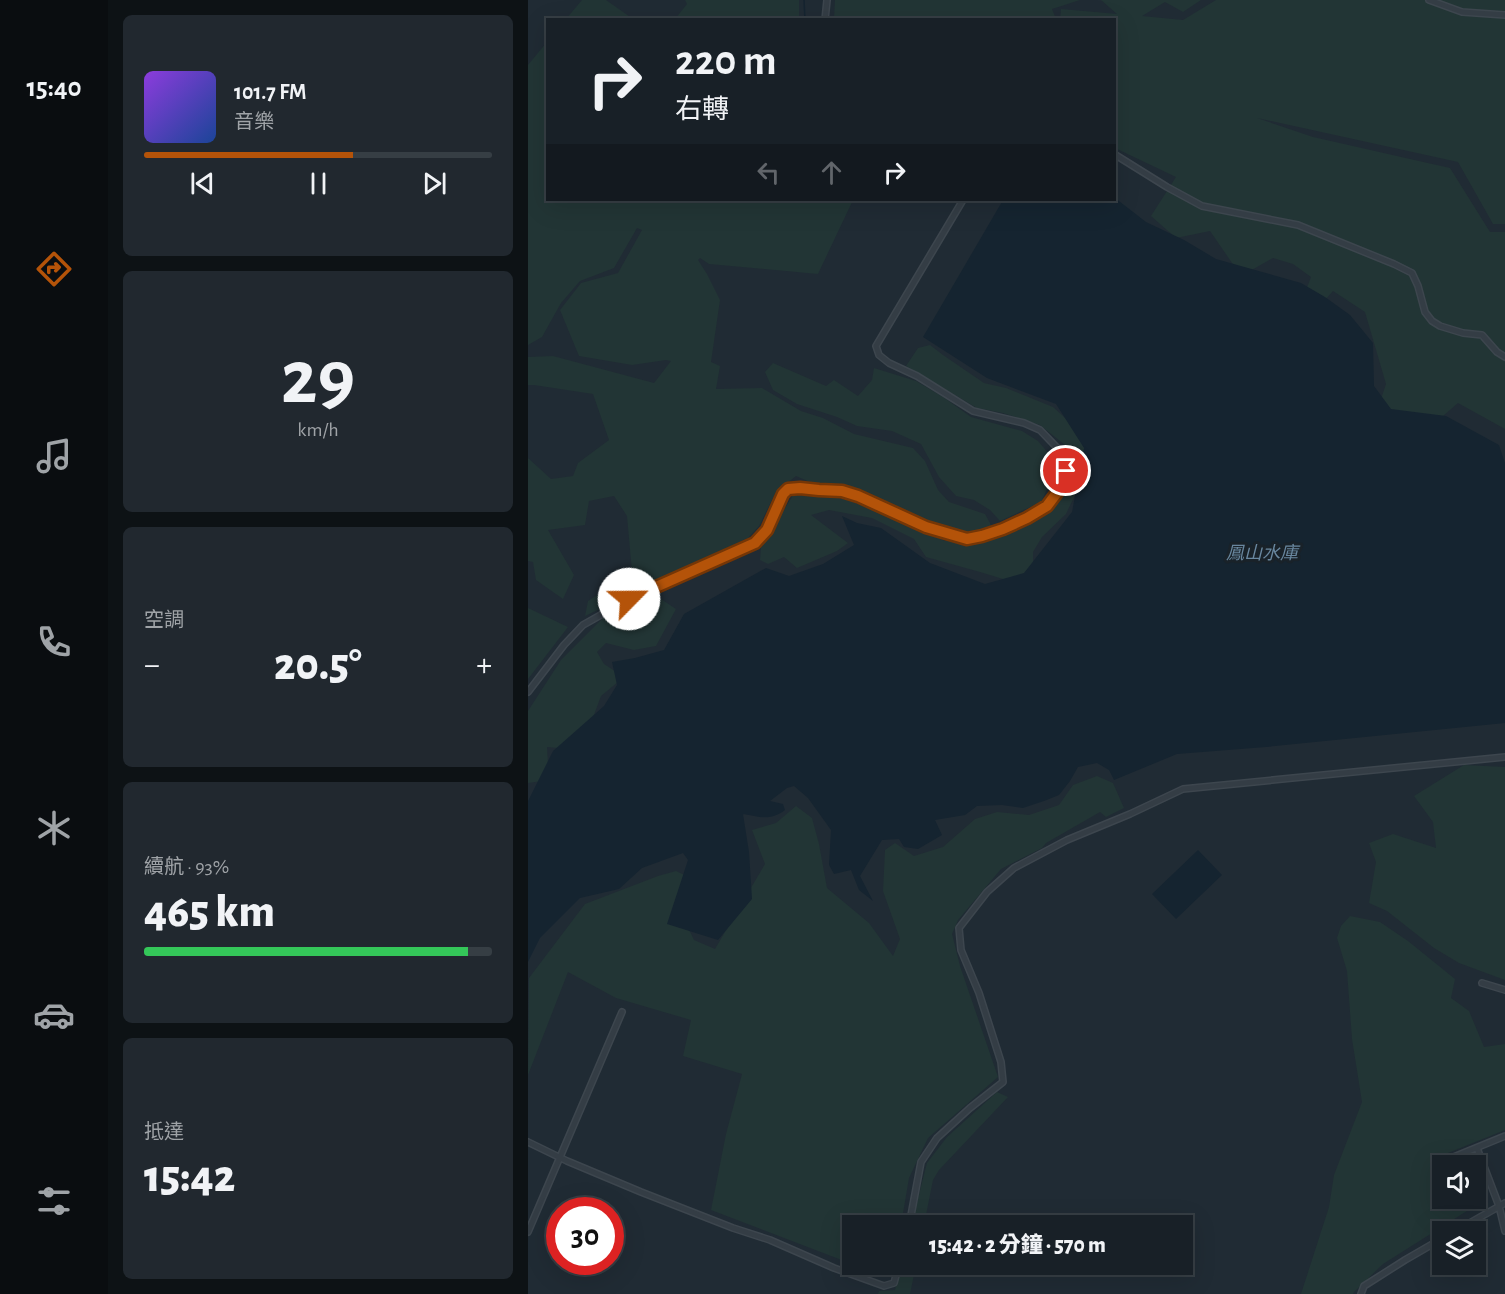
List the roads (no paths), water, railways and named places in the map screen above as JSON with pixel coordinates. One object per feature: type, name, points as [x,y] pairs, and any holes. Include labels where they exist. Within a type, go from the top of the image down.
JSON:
[{"type":"street","points":[[825,18],[827,0]]},
{"type":"street","points":[[1429,0],[1462,12],[1505,15]]},
{"type":"street","points":[[1116,155],[1202,206],[1298,225],[1412,273],[1425,312],[1432,321],[1463,333],[1482,335],[1497,352],[1505,357]]},
{"type":"street","points":[[528,692],[564,645],[583,625],[629,599],[755,543],[767,530],[783,494],[788,489],[842,491],[926,527],[967,539],[1003,529],[1047,506],[1062,486],[1066,471],[1064,455],[1050,439],[1040,430],[1024,423],[973,411],[917,376],[889,363],[879,355],[876,346],[962,201]]},
{"type":"street","points":[[911,1215],[921,1162],[937,1137],[1004,1082],[1001,1062],[979,993],[961,950],[959,928],[987,892],[1014,868],[1067,840],[1183,789],[1505,757]]},
{"type":"street","points":[[1482,983],[1505,990]]},
{"type":"street","points":[[528,1232],[621,1012]]},
{"type":"street","points":[[1460,1155],[1505,1136]]},
{"type":"street","points":[[528,1142],[641,1192],[770,1240],[842,1271]]},
{"type":"street","points":[[1477,1148],[1502,1205],[1505,1231]]},
{"type":"street","points":[[1474,1221],[1502,1205]]},
{"type":"street","points":[[1360,1294],[1364,1286],[1432,1244]]},
{"type":"street","points":[[853,1275],[884,1286],[894,1283],[896,1275]]},
{"type":"water","name":"鳳山水庫","points":[[1116,199],[1146,222],[1184,240],[1216,259],[1301,283],[1325,297],[1350,315],[1373,343],[1374,386],[1391,409],[1446,416],[1499,445],[1505,463],[1505,723],[1177,754],[1114,780],[1109,770],[1097,763],[1078,767],[1059,795],[1044,801],[1023,808],[1002,805],[977,806],[965,815],[935,820],[942,835],[918,849],[904,847],[899,839],[882,840],[860,876],[873,901],[859,890],[851,870],[834,874],[829,865],[831,830],[808,798],[794,786],[787,788],[770,801],[783,804],[785,810],[780,813],[765,817],[743,814],[749,852],[752,899],[718,940],[667,924],[688,860],[683,853],[642,868],[619,889],[580,898],[540,938],[528,962],[528,801],[553,751],[604,706],[617,685],[612,662],[664,650],[684,614],[766,568],[789,576],[823,564],[854,545],[842,516],[857,523],[881,528],[930,563],[985,584],[1024,573],[1072,512],[1084,448],[1056,404],[987,378],[923,337],[1002,201],[1116,201]]},
{"type":"water","points":[[1198,850],[1222,875],[1176,919],[1152,894]]},
{"type":"waterway","points":[[804,0],[805,18]]}]
